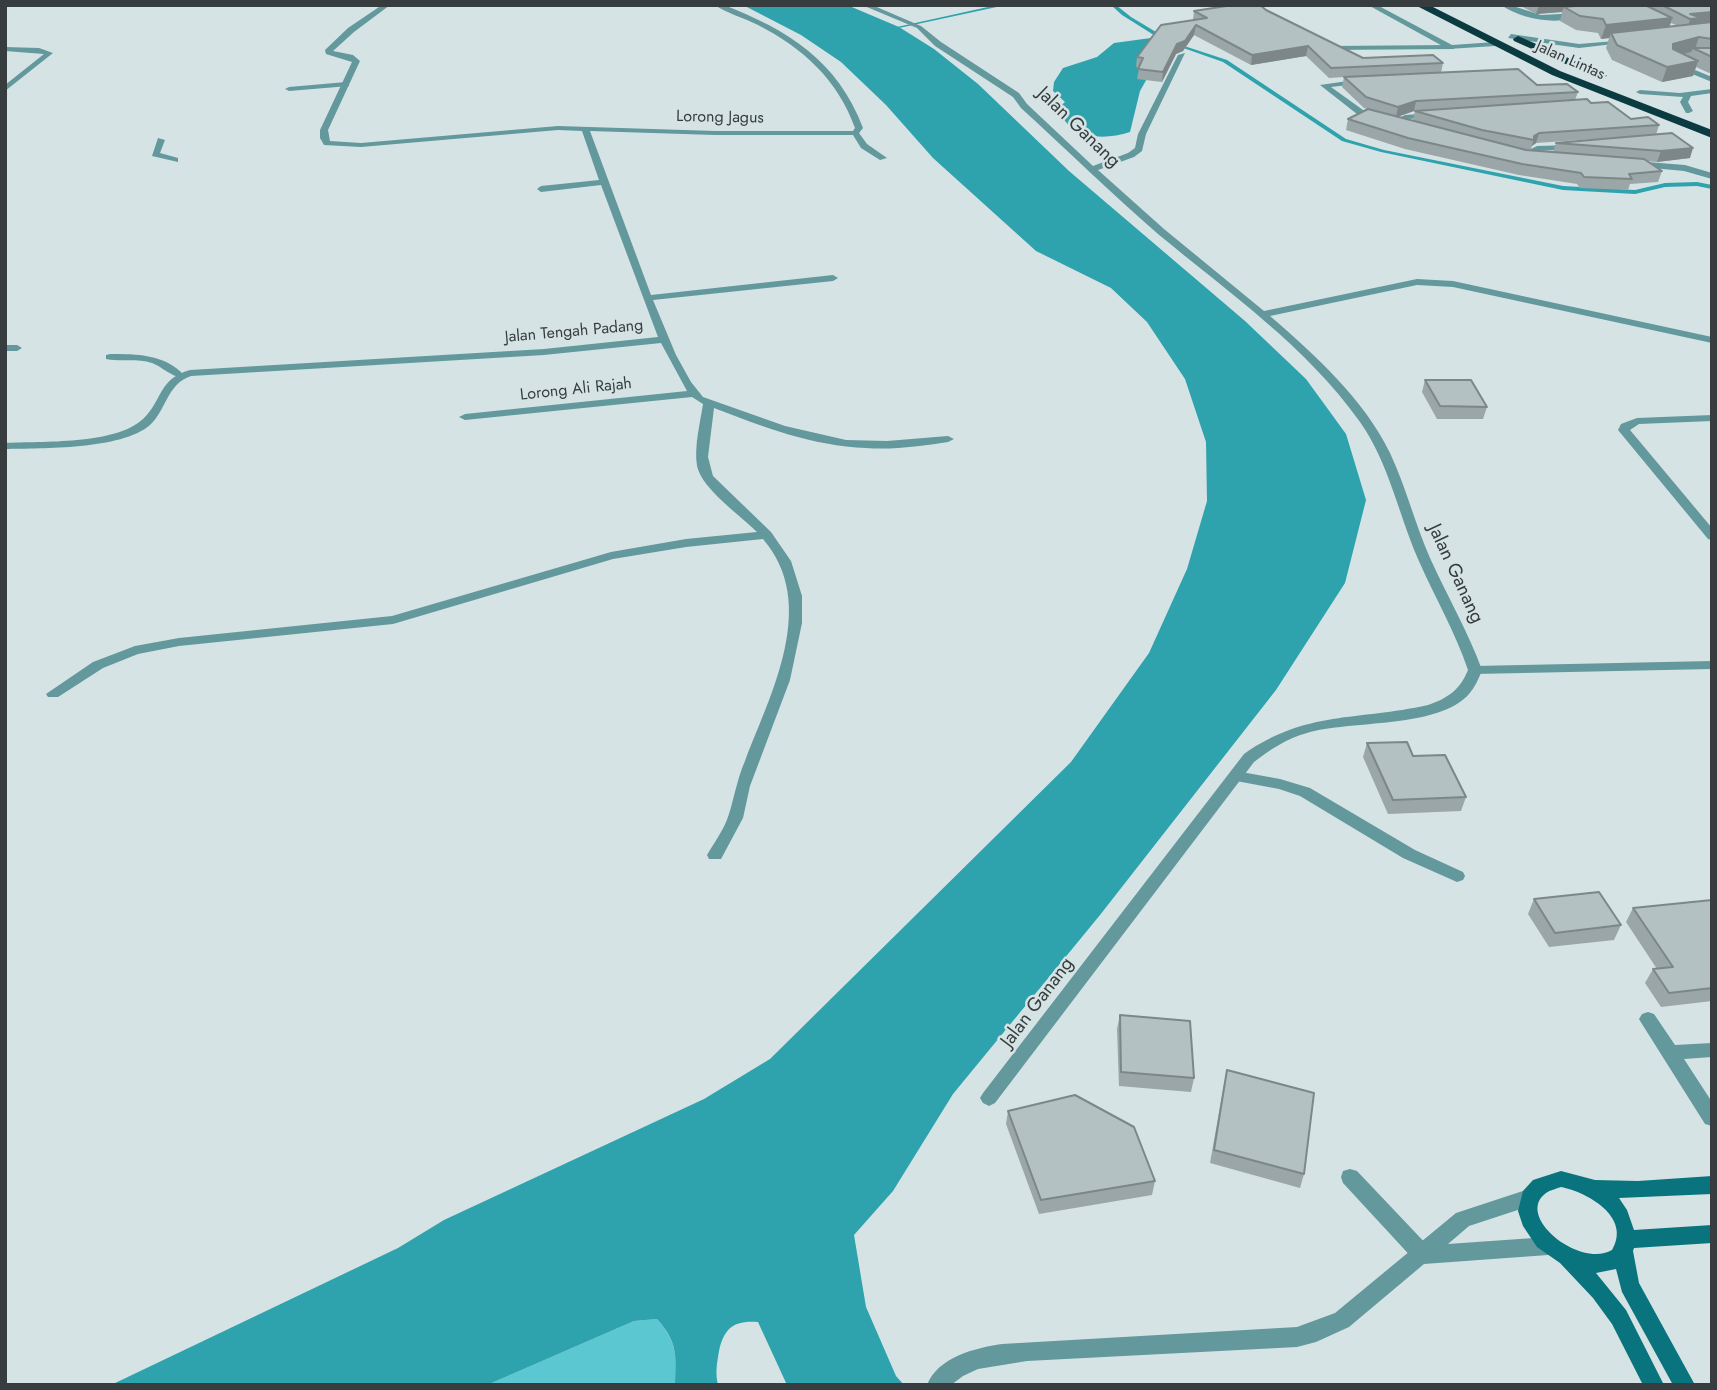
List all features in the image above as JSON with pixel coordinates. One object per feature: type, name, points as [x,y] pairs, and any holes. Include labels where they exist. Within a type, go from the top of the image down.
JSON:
[{"type":"highway","name":"Jalan Lintas","points":[[1420,5],[1495,44],[1600,92],[1712,134]]},
{"type":"highway","name":"Jalan Lintas","points":[[1499,30],[1567,62],[1704,117]]},
{"type":"street","points":[[387,5],[351,30],[329,50],[356,61],[324,130],[327,143],[361,145],[526,129],[585,129]]},
{"type":"street","points":[[717,5],[769,28],[812,58],[846,97],[859,128],[855,133],[864,146],[883,158]]},
{"type":"street","name":"Jalan Ganang","points":[[865,5],[914,25],[1016,95],[1024,106],[1092,169],[1262,316],[1341,391],[1365,420],[1385,453],[1423,557],[1463,636],[1475,670],[1461,694],[1443,704],[1393,716],[1306,727],[1269,743],[1249,758],[989,1098]]},
{"type":"street","points":[[1371,5],[1451,47]]},
{"type":"street","points":[[1504,5],[1523,16],[1546,19],[1583,15]]},
{"type":"street","points":[[1511,36],[1579,46],[1635,41]]},
{"type":"street","points":[[1317,41],[1329,48],[1348,50],[1495,44]]},
{"type":"street","points":[[1567,62],[1571,51],[1579,46]]},
{"type":"street","points":[[5,49],[49,53],[5,89]]},
{"type":"street","points":[[1092,169],[1131,155],[1139,149],[1142,134],[1182,55]]},
{"type":"street","points":[[1686,58],[1673,61],[1712,80]]},
{"type":"street","points":[[1371,81],[1324,85],[1360,112],[1406,126]]},
{"type":"street","points":[[289,89],[346,84]]},
{"type":"street","points":[[1629,88],[1688,95],[1712,91]]},
{"type":"street","points":[[1688,95],[1684,105],[1689,111]]},
{"type":"street","points":[[1394,123],[1405,117],[1442,114]]},
{"type":"street","name":"Lorong Jagus","points":[[585,129],[855,133]]},
{"type":"street","name":"Jalan Tengah Padang","points":[[179,375],[307,364],[544,352],[664,340],[585,129]]},
{"type":"street","points":[[161,140],[155,154],[175,160]]},
{"type":"street","points":[[1523,155],[1537,149],[1577,146]]},
{"type":"street","points":[[1511,152],[1564,158]]},
{"type":"street","points":[[1619,163],[1685,168],[1712,176]]},
{"type":"street","points":[[541,189],[605,183]]},
{"type":"street","points":[[648,298],[833,278]]},
{"type":"street","points":[[1262,316],[1417,282],[1453,284],[1712,340]]},
{"type":"street","points":[[664,340],[691,394],[709,403],[779,427],[841,443],[894,445],[948,439]]},
{"type":"street","points":[[5,348],[17,348]]},
{"type":"street","points":[[5,446],[94,440],[131,431],[144,424],[165,388],[179,375],[164,362],[139,357],[110,356]]},
{"type":"street","name":"Lorong Ali Rajah","points":[[465,417],[691,394]]},
{"type":"street","points":[[709,403],[702,461],[705,472],[712,484],[767,535],[791,574],[797,601],[791,649],[768,724],[743,787],[737,814],[715,855]]},
{"type":"street","points":[[1712,418],[1637,421],[1625,426],[1624,430],[1712,537]]},
{"type":"street","points":[[53,694],[98,666],[135,650],[179,642],[393,620],[611,556],[686,542],[767,535]]},
{"type":"street","points":[[1475,670],[1712,665]]},
{"type":"street","points":[[1236,776],[1280,784],[1305,793],[1409,855],[1457,876]]},
{"type":"street","points":[[1648,1019],[1712,1118]]},
{"type":"street","points":[[1671,1053],[1712,1050]]},
{"type":"street","points":[[1350,1177],[1423,1255]]},
{"type":"street","points":[[1712,1185],[1638,1190],[1594,1189],[1561,1179],[1547,1181],[1536,1188],[1529,1198],[1527,1209],[1530,1222],[1548,1246],[1569,1259],[1585,1264],[1614,1260],[1624,1246],[1712,1234]]},
{"type":"street","points":[[1594,1189],[1605,1197],[1622,1218],[1629,1285],[1685,1385]]},
{"type":"street","points":[[937,1385],[942,1378],[966,1364],[988,1356],[1027,1351],[1297,1337],[1317,1332],[1342,1320],[1463,1219],[1529,1198]]},
{"type":"street","points":[[1423,1255],[1548,1246]]},
{"type":"street","points":[[1569,1259],[1619,1317],[1654,1385]]},
{"type":"shaded area","points":[[743,5],[847,5],[899,27],[934,49],[978,84],[1069,171],[1245,321],[1306,379],[1346,434],[1366,500],[1345,583],[1276,690],[1100,915],[953,1094],[893,1191],[854,1235],[866,1307],[896,1376],[904,1385],[787,1385],[758,1322],[742,1322],[731,1327],[724,1336],[717,1364],[718,1385],[675,1385],[674,1349],[669,1335],[657,1319],[634,1321],[487,1385],[111,1385],[398,1248],[444,1220],[704,1099],[770,1059],[1071,762],[1149,653],[1187,569],[1207,501],[1206,442],[1185,379],[1147,322],[1111,288],[1036,251],[933,158],[886,105],[841,62],[801,35]]},
{"type":"shaded area","points":[[1151,38],[1167,43],[1140,91],[1130,132],[1098,137],[1078,132],[1070,126],[1058,108],[1065,102],[1053,91],[1054,82],[1063,68],[1097,57],[1114,43]]},
{"type":"shaded area","points":[[657,1319],[669,1335],[674,1349],[675,1385],[487,1385],[634,1321]]},
{"type":"building","points":[[1233,5],[1260,5],[1363,58],[1433,55],[1443,63],[1331,68],[1308,46],[1252,55],[1196,25],[1185,41],[1177,44],[1163,72],[1138,69],[1143,58],[1137,57],[1161,25],[1207,18],[1194,11]]},
{"type":"building","points":[[1645,5],[1672,18],[1606,25],[1603,19],[1580,16],[1564,7]]},
{"type":"building","points":[[1662,5],[1712,5],[1712,12],[1690,14],[1702,18],[1690,19]]},
{"type":"building","points":[[1712,22],[1712,39],[1699,37],[1673,44],[1673,49],[1698,61],[1667,67],[1617,45],[1611,33]]},
{"type":"building","points":[[1693,48],[1712,48],[1712,57]]},
{"type":"building","points":[[1518,69],[1537,85],[1567,84],[1578,92],[1416,101],[1398,107],[1366,97],[1344,77]]},
{"type":"building","points":[[1587,99],[1591,103],[1608,102],[1631,119],[1648,117],[1659,125],[1539,133],[1534,136],[1534,140],[1482,130],[1415,111]]},
{"type":"building","points":[[1368,109],[1526,150],[1644,159],[1662,171],[1629,174],[1632,179],[1584,177],[1581,173],[1522,164],[1408,138],[1348,119]]},
{"type":"building","points":[[1672,133],[1693,148],[1661,151],[1556,143]]},
{"type":"building","points":[[1425,380],[1471,380],[1487,407],[1440,406]]},
{"type":"building","points":[[1407,742],[1413,756],[1445,755],[1466,797],[1393,800],[1367,743]]},
{"type":"building","points":[[1599,892],[1621,925],[1555,933],[1534,899]]},
{"type":"building","points":[[1712,900],[1712,988],[1669,993],[1653,969],[1673,967],[1633,908]]},
{"type":"building","points":[[1120,1015],[1190,1021],[1194,1078],[1121,1072]]},
{"type":"building","points":[[1227,1070],[1314,1093],[1304,1174],[1214,1150]]},
{"type":"building","points":[[1075,1095],[1134,1127],[1155,1181],[1041,1200],[1008,1111]]},
{"type":"waterway","points":[[899,27],[1004,5]]},
{"type":"waterway","points":[[1113,5],[1159,36],[1159,41]]},
{"type":"waterway","points":[[1177,44],[1225,61],[1344,140],[1383,151],[1563,188],[1635,192],[1665,185],[1697,184],[1712,187]]}]
